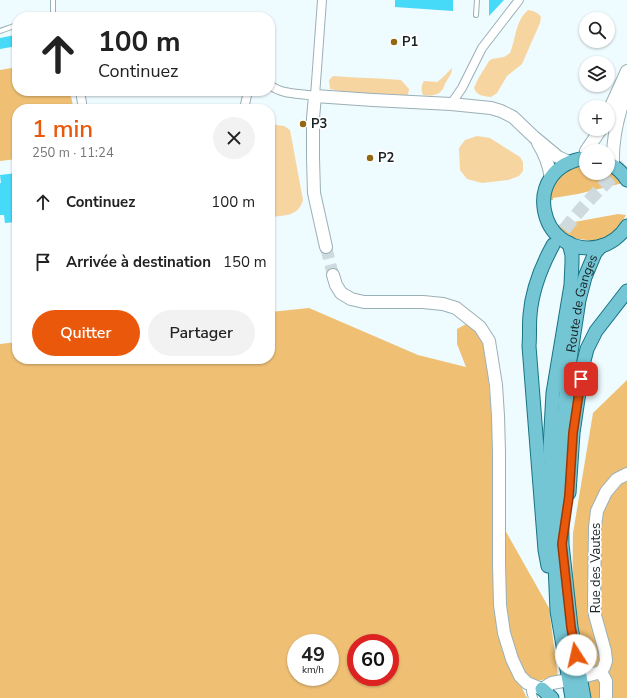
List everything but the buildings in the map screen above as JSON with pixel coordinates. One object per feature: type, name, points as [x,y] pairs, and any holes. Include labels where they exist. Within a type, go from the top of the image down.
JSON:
[{"type":"main road","points":[[579,157],[559,169],[551,178],[546,189],[544,208],[550,226],[556,234],[569,243],[584,248],[600,246],[621,239],[627,226]]},
{"type":"main road","name":"Route de Ganges","points":[[569,243],[572,255],[571,285],[553,393],[550,446],[556,611],[572,698]]},
{"type":"main road","points":[[553,245],[539,272],[534,291],[530,315],[529,346],[545,550],[556,611]]},
{"type":"main road","name":"Route de Ganges","points":[[584,698],[571,627],[562,544],[561,460],[567,379],[578,300],[585,277],[600,246]]},
{"type":"main road","points":[[562,544],[569,496],[573,433],[583,365],[596,331],[627,291]]},
{"type":"main road","points":[[536,691],[552,698]]},
{"type":"street","points":[[322,0],[313,118],[313,158],[314,192],[326,247]]},
{"type":"street","points":[[451,104],[462,88],[482,48],[518,0]]},
{"type":"street","points":[[614,100],[627,71]]},
{"type":"street","points":[[275,89],[285,92],[315,96],[451,104],[491,108],[513,117],[534,137],[558,156],[579,156]]},
{"type":"street","points":[[620,171],[613,152],[619,113],[627,90]]},
{"type":"street","points":[[534,137],[544,153],[551,178]]},
{"type":"street","points":[[333,275],[336,285],[341,293],[351,299],[364,302],[423,302],[443,304],[456,308],[480,327],[489,341],[496,385],[498,416],[500,605],[504,633],[512,659],[520,676],[536,691],[563,681]]},
{"type":"street","name":"Rue des Vautes","points":[[601,672],[606,661],[594,601],[596,516],[606,492],[617,479],[627,474]]},
{"type":"street","points":[[586,676],[601,672],[606,681],[606,698]]},
{"type":"lane","points":[[53,0],[53,12]]},
{"type":"lane","points":[[476,15],[477,0]]},
{"type":"lane","points":[[0,31],[12,27]]},
{"type":"shaded area","points":[[528,10],[534,11],[541,17],[540,23],[522,64],[507,76],[497,93],[491,97],[479,94],[474,88],[478,79],[489,61],[504,57],[510,53],[518,25]]},
{"type":"shaded area","points":[[12,68],[12,96],[71,96],[73,104],[12,104],[12,160],[0,161],[0,70]]},
{"type":"shaded area","points":[[452,68],[443,89],[439,93],[428,96],[423,95],[422,85],[424,81],[437,82]]},
{"type":"shaded area","points":[[333,76],[401,80],[409,89],[408,95],[397,96],[330,89],[329,80]]},
{"type":"shaded area","points":[[275,125],[284,126],[290,130],[303,200],[298,210],[286,215],[275,216]]},
{"type":"shaded area","points":[[477,136],[490,138],[520,157],[523,162],[523,171],[519,176],[508,180],[482,183],[467,179],[460,170],[459,148],[465,140]]},
{"type":"shaded area","points":[[579,165],[579,180],[615,180],[615,175],[623,183],[578,194],[553,198],[553,200],[550,200],[552,189],[557,180],[569,168]]},
{"type":"shaded area","points":[[618,214],[626,215],[619,228],[604,239],[590,241],[574,238],[564,232],[558,225]]},
{"type":"shaded area","points":[[309,308],[418,355],[466,367],[457,344],[457,329],[466,324],[479,333],[489,362],[489,387],[493,414],[496,514],[549,608],[558,677],[520,684],[527,698],[0,698],[0,344],[12,343],[12,364],[275,364],[275,311]]},
{"type":"shaded area","points":[[627,380],[627,698],[571,698],[573,533],[593,413]]},
{"type":"tunnel","points":[[553,245],[587,202],[627,164]]},
{"type":"tunnel","points":[[326,247],[333,275]]},
{"type":"place","name":"P1","points":[[394,42]]},
{"type":"place","name":"P3","points":[[303,124]]},
{"type":"place","name":"P2","points":[[370,158]]},
{"type":"route","points":[[576,655],[571,627],[562,544],[569,496],[573,433],[581,379]]}]
